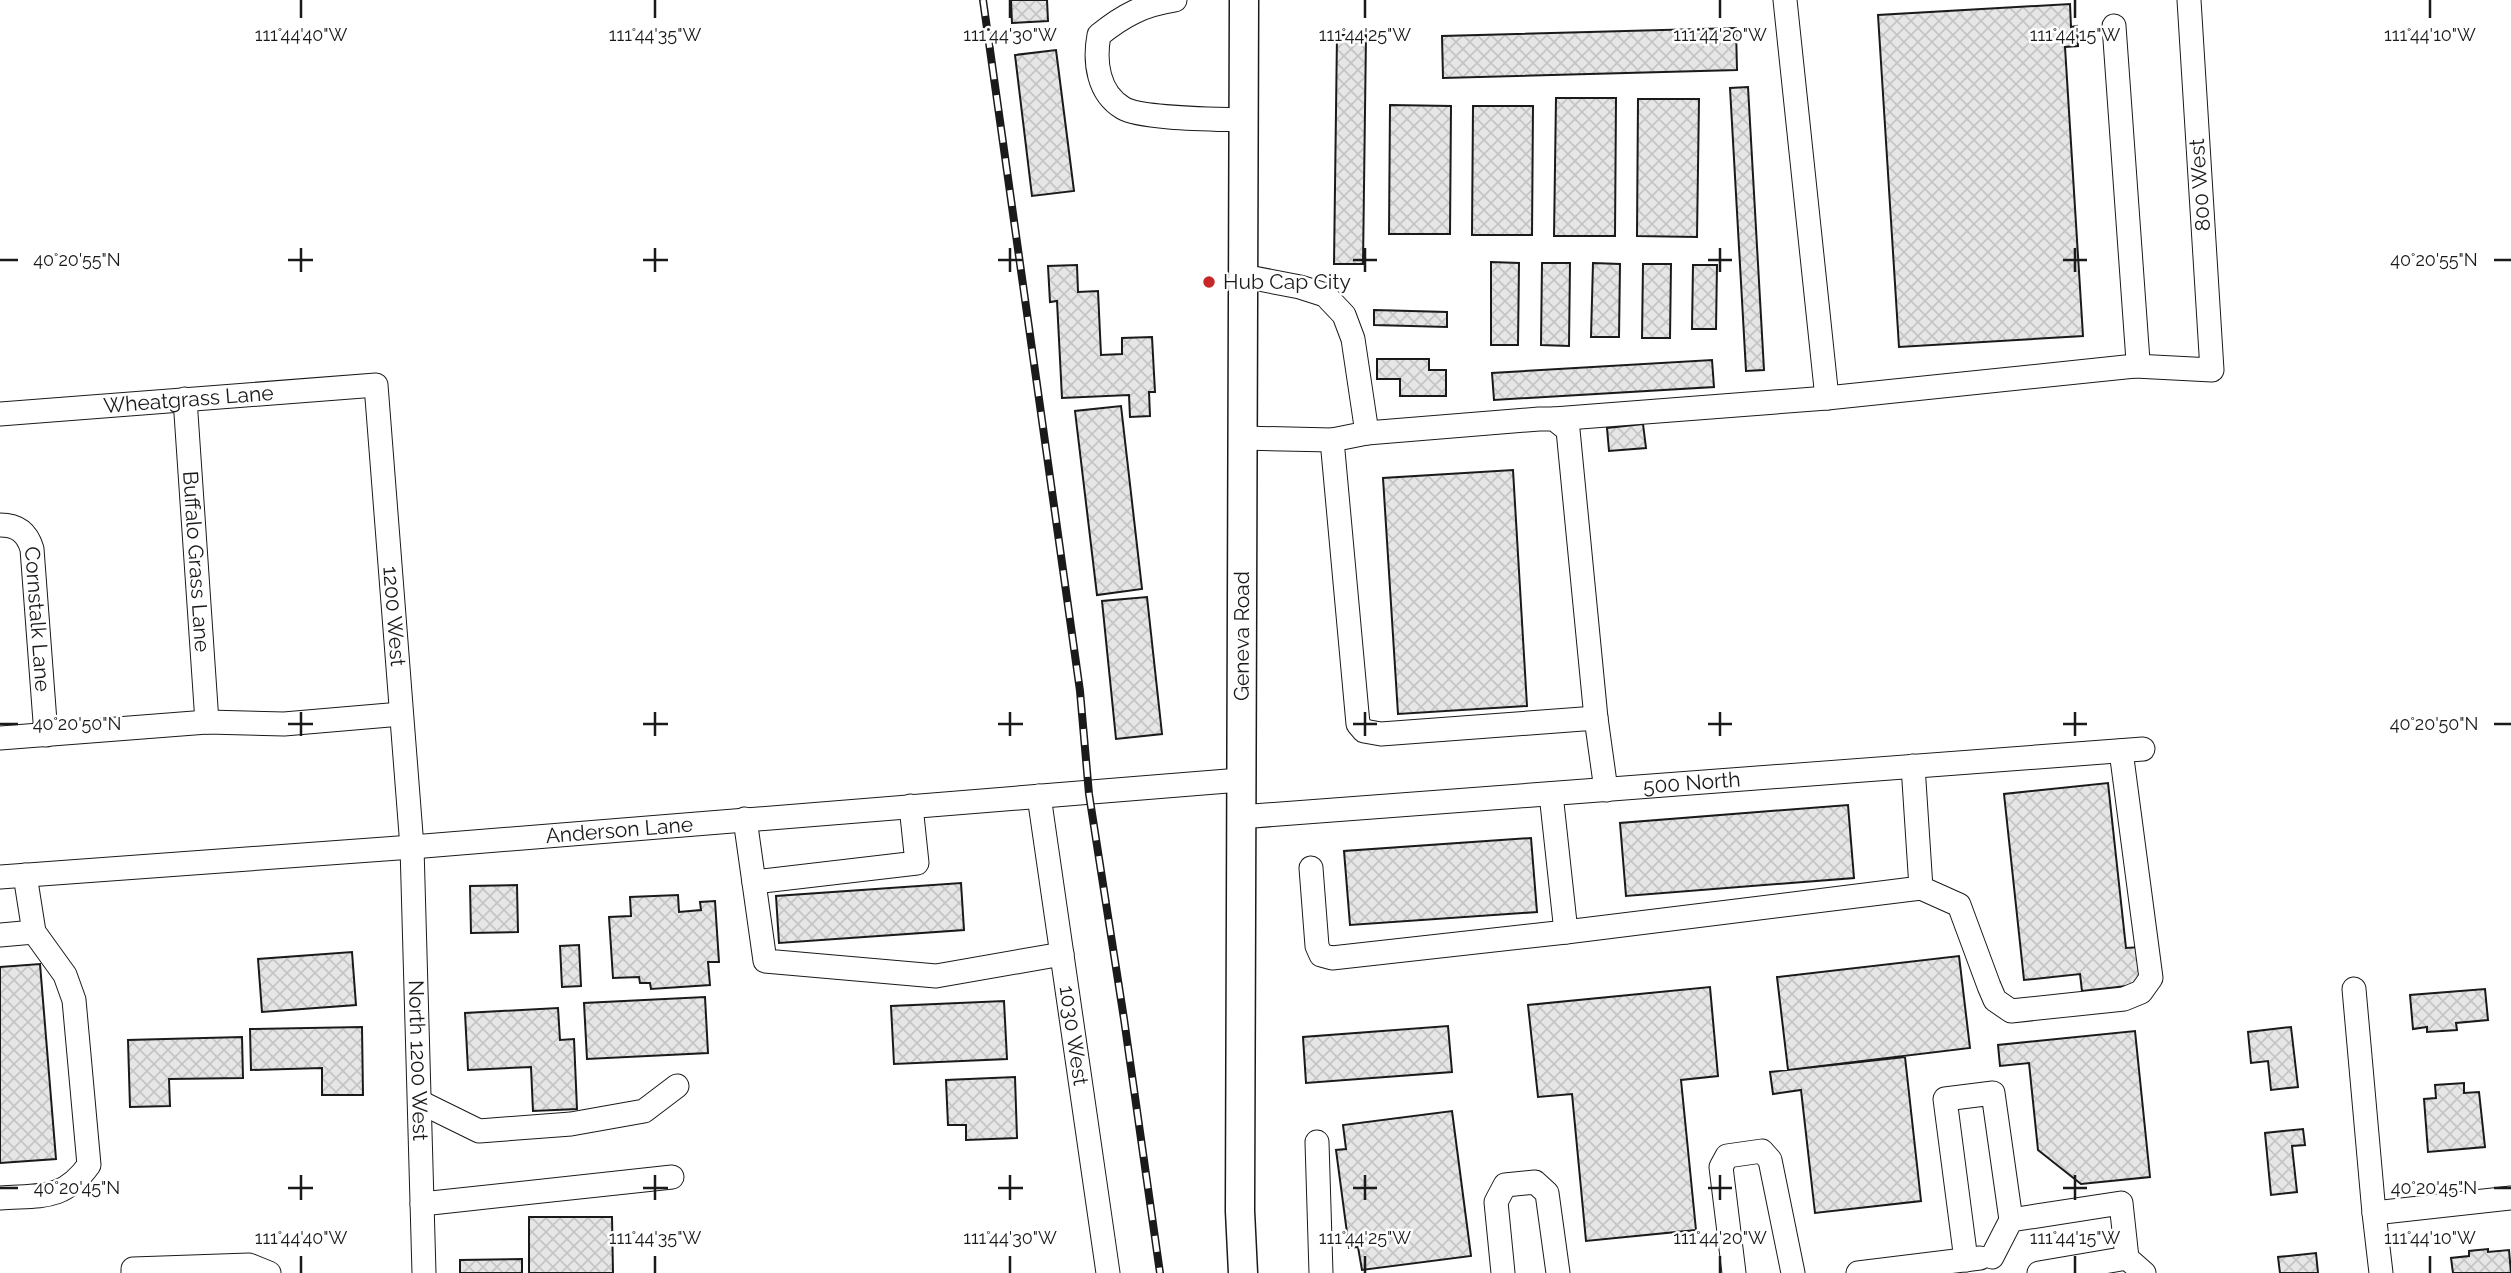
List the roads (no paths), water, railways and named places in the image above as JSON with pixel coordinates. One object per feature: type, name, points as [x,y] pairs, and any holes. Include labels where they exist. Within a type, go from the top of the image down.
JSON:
[{"type":"main road","name":"Geneva Road","points":[[1243,1273],[1240,1211],[1240,780],[1244,0]]},
{"type":"street","points":[[1175,0],[1123,16],[1099,35],[1095,55],[1105,92],[1125,110],[1172,117],[1244,120]]},
{"type":"street","points":[[1785,0],[1827,398]]},
{"type":"street","name":"800 West","points":[[2135,366],[2211,370],[2189,0]]},
{"type":"street","points":[[1242,438],[1332,440],[1367,432],[1827,398],[2135,366],[2138,361],[2114,26]]},
{"type":"street","points":[[1243,276],[1300,287],[1325,295],[1344,315],[1353,339],[1367,432]]},
{"type":"street","name":"Wheatgrass Lane","points":[[0,414],[376,385]]},
{"type":"street","name":"1200 West","points":[[376,385],[412,847]]},
{"type":"street","name":"Buffalo Grass Lane","points":[[186,400],[207,722]]},
{"type":"street","points":[[1554,419],[1568,430],[1596,718],[1606,790]]},
{"type":"street","points":[[1332,440],[1358,724],[1364,731],[1381,734],[1596,718]]},
{"type":"street","name":"Cornstalk Lane","points":[[0,525],[8,525],[22,531],[32,549],[46,735]]},
{"type":"street","points":[[0,738],[207,722],[284,724],[401,714]]},
{"type":"street","name":"500 North","points":[[1240,817],[2132,750],[2151,978],[2141,992],[2124,999],[2011,1011],[1995,1000],[1959,905],[1921,888]]},
{"type":"street","points":[[1311,868],[1317,946],[1321,955],[1332,958],[1921,888],[1913,766]]},
{"type":"street","name":"Anderson Lane","points":[[0,877],[412,847],[1240,780]]},
{"type":"street","points":[[1551,794],[1566,932]]},
{"type":"street","name":"1030 West","points":[[1039,796],[1108,1273]]},
{"type":"street","points":[[754,882],[917,863],[911,806]]},
{"type":"street","points":[[744,819],[765,961],[936,976],[1062,954]]},
{"type":"street","name":"North 1200 West","points":[[412,847],[424,1273]]},
{"type":"street","points":[[0,1198],[54,1194],[77,1182],[89,1165],[74,1000],[65,975],[34,932],[25,875]]},
{"type":"street","points":[[0,935],[34,932]]},
{"type":"street","points":[[2354,989],[2381,1273]]},
{"type":"street","points":[[419,1102],[479,1131],[571,1124],[644,1111],[677,1086]]},
{"type":"street","points":[[1858,1273],[1906,1270],[1966,1260],[1993,1265],[2011,1220],[1993,1093],[1945,1099],[1966,1260]]},
{"type":"street","points":[[1317,1142],[1321,1273]]},
{"type":"street","points":[[1734,1273],[1721,1167],[1727,1156],[1762,1151],[1770,1160],[1793,1273]]},
{"type":"street","points":[[422,1203],[672,1178]]},
{"type":"street","points":[[1503,1273],[1496,1202],[1505,1185],[1535,1181],[1546,1192],[1558,1273]]},
{"type":"street","points":[[2374,1213],[2511,1198]]},
{"type":"street","points":[[2011,1220],[2121,1203],[2136,1266],[2039,1273]]},
{"type":"street","points":[[133,1273],[133,1269],[249,1265],[269,1273]]},
{"type":"railway","points":[[983,0],[1080,691],[1089,794],[1160,1273]]},
{"type":"place","name":"Hub Cap City","points":[[1209,282]]}]
